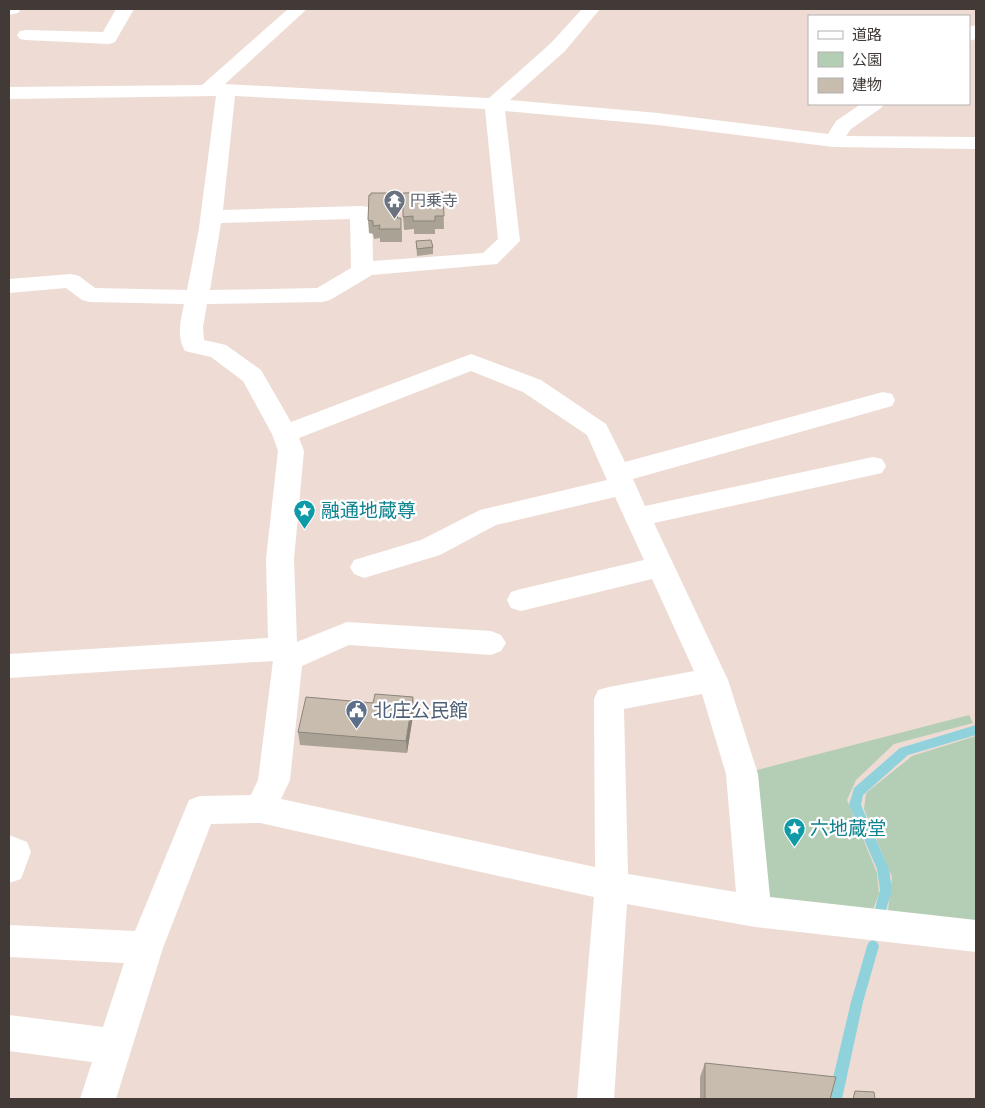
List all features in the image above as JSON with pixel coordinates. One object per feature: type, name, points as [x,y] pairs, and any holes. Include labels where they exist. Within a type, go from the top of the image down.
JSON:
[{"type":"street","points":[[26,35],[109,38],[125,9]]},
{"type":"street","points":[[260,809],[274,780],[286,654],[280,559],[292,451],[285,434],[252,376],[218,351],[193,346],[191,327],[196,297],[202,280],[212,217],[217,90],[298,9]]},
{"type":"street","points":[[494,104],[558,47],[591,9]]},
{"type":"street","points":[[9,93],[217,90],[494,104],[658,119],[833,141],[976,143]]},
{"type":"street","points":[[9,286],[71,281],[90,295],[196,297],[322,294],[367,268],[489,259],[509,240],[494,104]]},
{"type":"street","points":[[833,141],[843,125],[873,105]]},
{"type":"street","points":[[212,217],[361,212],[362,271]]},
{"type":"street","points":[[285,434],[471,362],[532,386],[597,430],[713,680],[742,774],[755,911]]},
{"type":"street","points":[[364,567],[430,548],[488,516],[620,480],[883,400]]},
{"type":"street","points":[[638,517],[873,466]]},
{"type":"street","points":[[522,600],[660,568]]},
{"type":"street","points":[[9,666],[286,654],[347,633],[491,643]]},
{"type":"street","points":[[595,1099],[612,886],[609,698],[713,680]]},
{"type":"street","points":[[98,1099],[146,948],[200,810],[260,809],[612,886],[755,911],[976,936]]},
{"type":"street","points":[[9,850],[15,852],[9,868]]},
{"type":"street","points":[[9,941],[146,948]]},
{"type":"street","points":[[9,1033],[116,1047]]},
{"type":"green space","points":[[969,715],[973,723],[894,744],[856,780],[847,800],[877,873],[879,894],[870,917],[776,906],[769,896],[753,771]]},
{"type":"green space","points":[[976,736],[976,926],[887,919],[892,877],[864,809],[866,793],[912,756]]},
{"type":"building","points":[[443,192],[444,216],[435,216],[435,221],[413,221],[413,216],[403,217],[403,193]]},
{"type":"building","points":[[371,193],[397,193],[397,218],[401,218],[401,229],[379,229],[380,225],[373,226],[373,221],[368,220],[369,195]]},
{"type":"building","points":[[431,240],[433,247],[417,249],[416,241]]},
{"type":"building","name":"北庄公民館","points":[[375,694],[413,697],[406,741],[298,732],[306,697],[373,703]]},
{"type":"building","points":[[705,1063],[836,1077],[830,1099],[705,1099]]},
{"type":"building","points":[[855,1091],[874,1092],[875,1099],[853,1099]]},
{"type":"waterway","points":[[880,913],[886,890],[883,869],[855,805],[858,792],[904,751],[976,730]]},
{"type":"waterway","points":[[835,1099],[857,1002],[873,946]]},
{"type":"place","name":"円乗寺","points":[[394,220]]},
{"type":"place","name":"融通地蔵尊","points":[[305,530]]},
{"type":"place","name":"北庄公民館","points":[[357,730]]},
{"type":"place","name":"六地蔵堂","points":[[794,848]]}]
